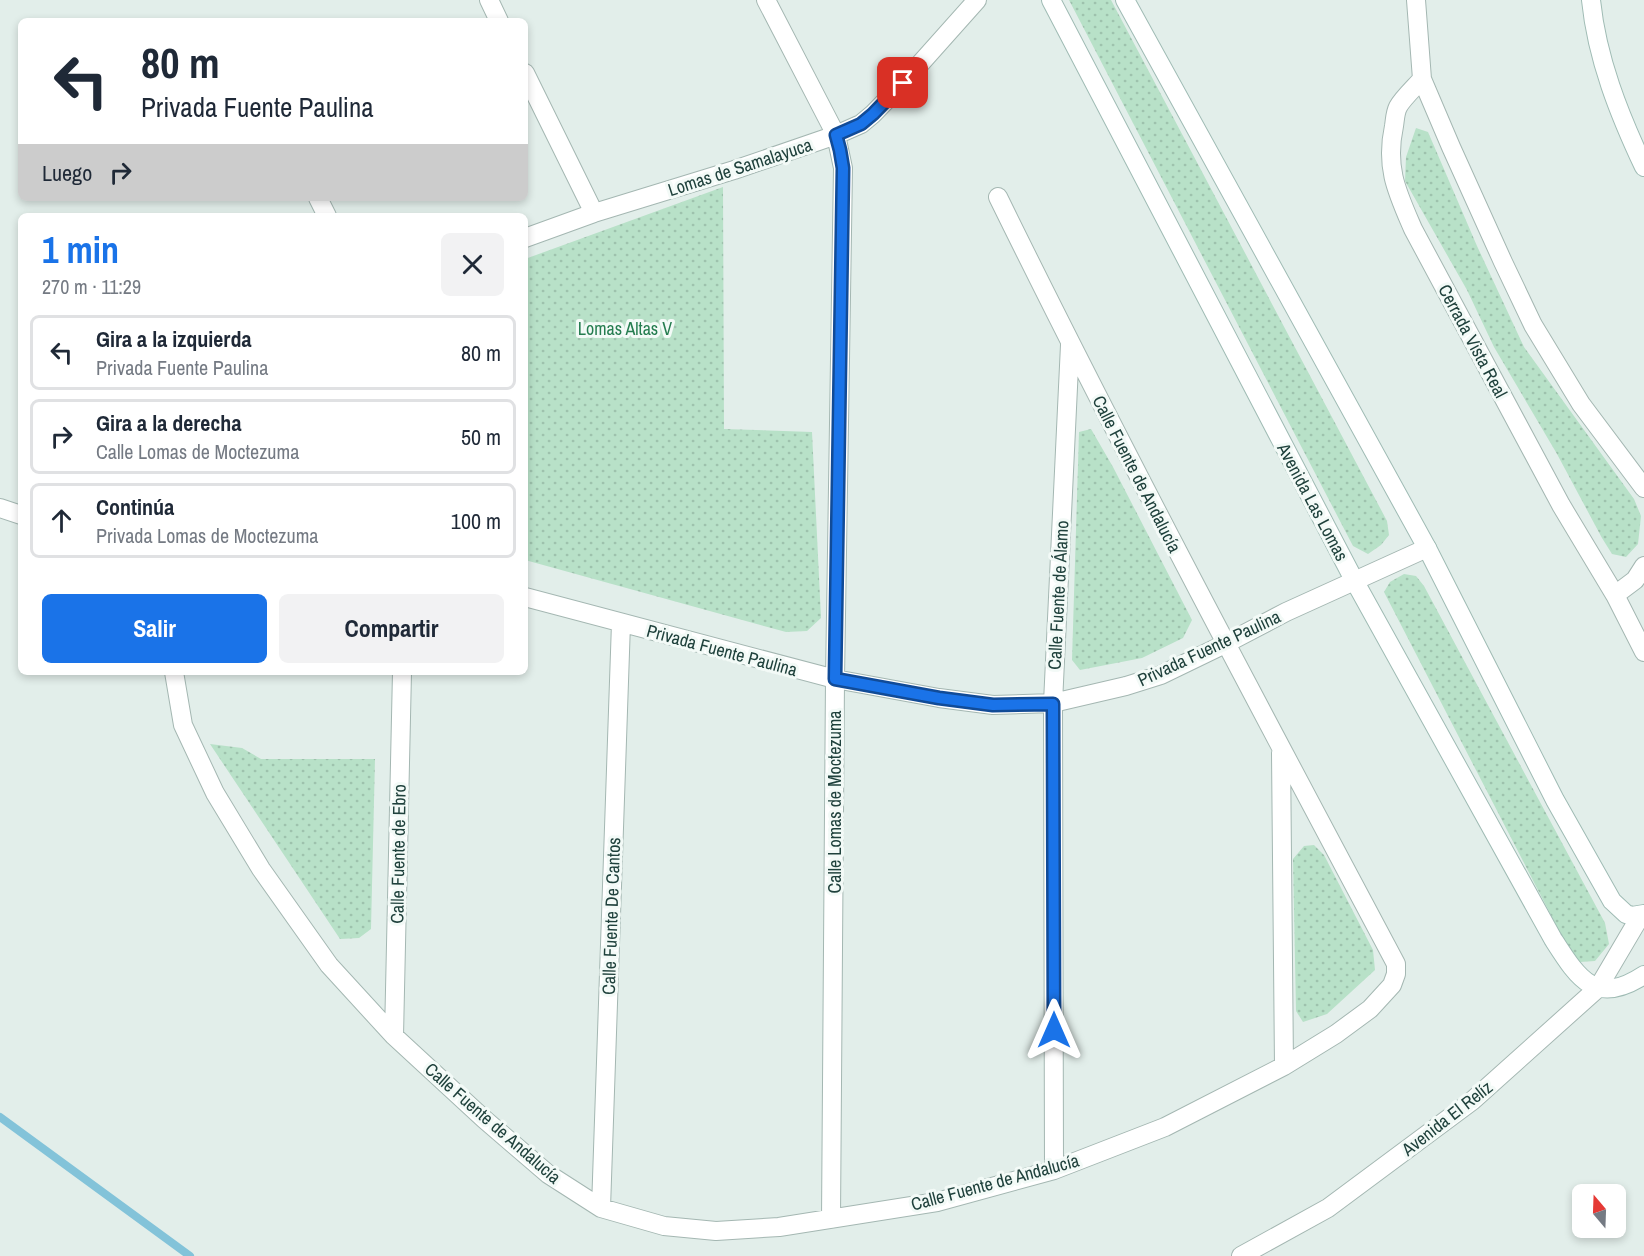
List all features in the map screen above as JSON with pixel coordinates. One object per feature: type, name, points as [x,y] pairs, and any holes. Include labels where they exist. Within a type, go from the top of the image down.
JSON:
[{"type":"street","points":[[489,0],[498,18]]},
{"type":"street","name":"Calle Lomas de Moctezuma","points":[[766,0],[836,135],[843,168],[835,679],[831,1219]]},
{"type":"street","name":"Lomas de Samalayuca","points":[[528,237],[594,213],[734,170],[836,135],[861,124],[873,114],[977,0]]},
{"type":"street","name":"Avenida Las Lomas","points":[[1051,0],[1354,580],[1553,939],[1572,968],[1584,981],[1598,988]]},
{"type":"street","points":[[1125,0],[1427,548],[1555,800],[1612,901],[1626,914],[1632,916],[1642,914]]},
{"type":"street","points":[[1416,0],[1422,79],[1450,147],[1533,326],[1581,404],[1644,489]]},
{"type":"street","points":[[1590,0],[1608,83],[1644,167]]},
{"type":"street","points":[[528,79],[594,213]]},
{"type":"street","name":"Cerrada Vista Real","points":[[1422,79],[1398,107],[1392,132],[1391,174],[1398,196],[1413,229],[1561,506],[1615,595],[1644,652]]},
{"type":"street","name":"Calle Fuente de Andalucía","points":[[175,675],[183,724],[215,793],[261,869],[329,965],[394,1036],[484,1119],[548,1174],[601,1208],[664,1226],[716,1232],[778,1227],[937,1202],[1054,1170],[1165,1127],[1284,1066],[1336,1034],[1370,1009],[1392,984],[1396,974],[1396,964],[1225,644],[1070,344],[998,197]]},
{"type":"street","name":"Calle Fuente de Álamo","points":[[1054,1170],[1053,704],[1070,344]]},
{"type":"street","points":[[0,508],[18,514]]},
{"type":"street","name":"Privada Fuente Paulina","points":[[528,598],[835,679],[939,698],[993,705],[1053,704],[1152,678],[1354,580],[1427,548]]},
{"type":"street","points":[[1615,595],[1635,580],[1644,566]]},
{"type":"street","name":"Calle Fuente De Cantos","points":[[601,1208],[621,624]]},
{"type":"street","name":"Calle Fuente de Ebro","points":[[394,1036],[402,675]]},
{"type":"street","name":"Calle Fuente de Andalucía","points":[[1281,748],[1284,1066]]},
{"type":"street","name":"Avenida El Relíz","points":[[1241,1256],[1328,1208],[1462,1108],[1598,988],[1642,914]]},
{"type":"street","points":[[1598,988],[1622,986],[1644,975]]},
{"type":"green space","points":[[1069,0],[1111,0],[1387,521],[1389,535],[1381,545],[1368,554],[1353,546]]},
{"type":"green space","points":[[1416,128],[1428,132],[1524,347],[1634,499],[1641,516],[1638,544],[1626,557],[1612,554],[1602,538],[1557,454],[1494,347],[1467,290],[1405,181],[1406,157]]},
{"type":"green space","name":"Lomas Altas V","points":[[723,187],[724,429],[812,432],[821,618],[807,631],[786,632],[528,561],[528,258]]},
{"type":"green space","points":[[1091,429],[1192,620],[1183,638],[1142,658],[1080,670],[1072,660],[1079,432]]},
{"type":"green space","points":[[1404,574],[1416,576],[1424,586],[1605,923],[1609,944],[1595,961],[1580,962],[1570,952],[1384,592],[1390,582]]},
{"type":"green space","points":[[210,744],[242,748],[261,759],[375,759],[371,929],[359,938],[340,939]]},
{"type":"green space","points":[[1314,845],[1324,855],[1373,950],[1375,970],[1327,1014],[1303,1022],[1296,1011],[1293,859],[1304,846]]},
{"type":"waterway","points":[[0,1117],[190,1256]]},
{"type":"route","points":[[903,83],[861,124],[836,135],[843,168],[835,679],[939,698],[993,705],[1053,704],[1054,1030]]}]
